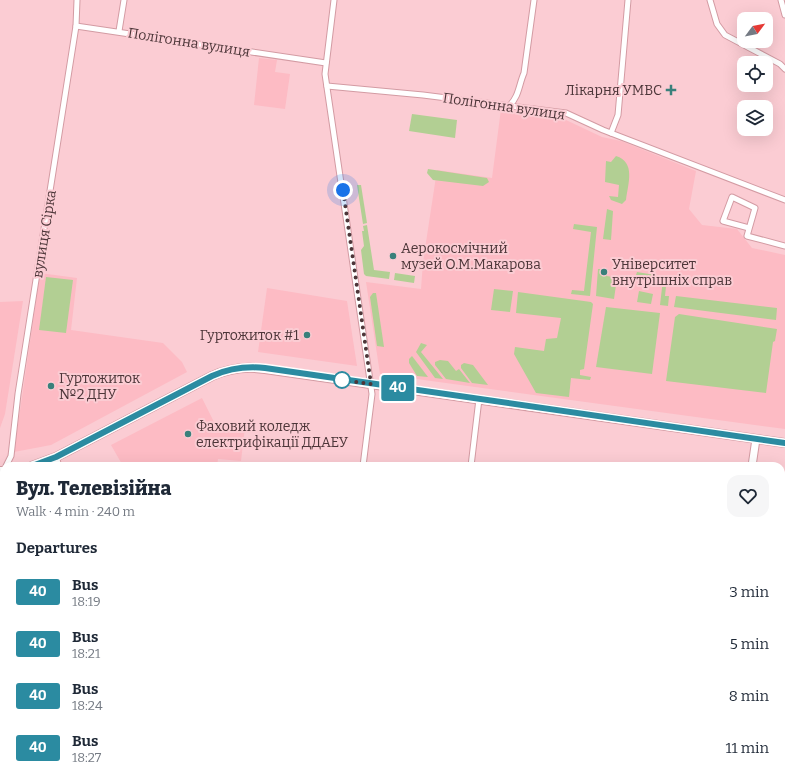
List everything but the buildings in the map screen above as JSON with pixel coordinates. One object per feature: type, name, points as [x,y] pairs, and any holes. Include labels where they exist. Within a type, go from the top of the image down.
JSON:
[{"type":"main road","points":[[43,462],[56,457],[196,384],[229,369],[254,367],[785,443]]},
{"type":"main road","points":[[753,462],[756,439]]},
{"type":"street","name":"вулиця Сірка","points":[[8,462],[11,456],[18,394],[76,26],[77,0]]},
{"type":"street","points":[[119,31],[124,0]]},
{"type":"street","points":[[334,0],[326,63],[327,86],[371,384],[372,402],[364,462]]},
{"type":"street","points":[[509,106],[514,102],[518,93],[519,83],[524,73],[534,0]]},
{"type":"street","points":[[612,133],[618,115],[628,0]]},
{"type":"street","points":[[710,0],[717,24],[725,35],[780,64],[785,69]]},
{"type":"street","points":[[781,0],[785,15]]},
{"type":"street","name":"Полігонна вулиця","points":[[76,26],[119,31],[326,63]]},
{"type":"street","name":"Полігонна вулиця","points":[[327,86],[566,113],[612,133],[785,200]]},
{"type":"street","points":[[749,228],[723,221],[732,197],[755,208],[747,236],[785,246]]},
{"type":"street","points":[[471,462],[479,399]]},
{"type":"street","points":[[56,457],[58,462]]},
{"type":"shaded area","points":[[259,58],[277,60],[275,72],[290,74],[285,109],[254,105]]},
{"type":"shaded area","name":"Університет внутрішніх справ","points":[[501,109],[566,120],[602,137],[621,141],[696,171],[689,209],[702,225],[737,229],[752,248],[785,255],[785,429],[380,374],[366,282],[421,289],[423,262],[437,170],[492,178]]},
{"type":"shaded area","points":[[40,273],[77,278],[71,330],[163,343],[182,362],[187,372],[51,445],[14,452]]},
{"type":"shaded area","name":"Гуртожиток #1","points":[[267,288],[347,301],[357,366],[258,352]]},
{"type":"shaded area","points":[[23,301],[5,414],[0,428],[0,302]]},
{"type":"shaded area","name":"Фаховий коледж електрифікації ДДАЕУ","points":[[202,398],[216,426],[245,427],[241,461],[218,459],[218,462],[121,462],[111,445]]},
{"type":"green space","points":[[412,114],[457,120],[455,138],[409,131]]},
{"type":"green space","points":[[616,156],[626,163],[629,174],[626,200],[622,204],[611,200],[609,196],[618,197],[619,185],[605,182],[606,161],[611,162]]},
{"type":"green space","points":[[428,169],[487,178],[489,182],[483,186],[433,180],[427,173]]},
{"type":"green space","points":[[357,185],[361,185],[367,223],[363,224]]},
{"type":"green space","points":[[607,209],[613,211],[611,240],[603,239]]},
{"type":"green space","points":[[574,224],[597,227],[590,296],[571,294],[572,290],[584,291],[591,232],[573,229]]},
{"type":"green space","points":[[367,225],[374,270],[390,272],[389,279],[366,276],[364,274],[361,250],[364,246],[362,231],[364,231],[363,226]]},
{"type":"green space","points":[[598,269],[608,269],[607,276],[617,278],[614,299],[596,296]]},
{"type":"green space","points":[[637,272],[667,277],[665,296],[669,296],[668,306],[660,305],[663,279],[636,275]]},
{"type":"green space","points":[[395,273],[415,276],[414,283],[394,280]]},
{"type":"green space","points":[[46,277],[73,280],[66,333],[39,330]]},
{"type":"green space","points":[[494,289],[513,291],[510,312],[491,310]]},
{"type":"green space","points":[[639,291],[653,294],[651,304],[637,302]]},
{"type":"green space","points":[[518,292],[591,302],[593,304],[584,369],[580,370],[580,375],[591,377],[590,380],[571,378],[569,397],[536,393],[514,354],[515,347],[544,351],[546,339],[557,338],[561,318],[516,313]]},
{"type":"green space","points":[[373,293],[376,293],[384,347],[377,346],[370,297]]},
{"type":"green space","points":[[676,296],[777,308],[776,320],[674,307]]},
{"type":"green space","points":[[606,307],[660,313],[652,374],[596,367]]},
{"type":"green space","points":[[679,314],[777,329],[775,341],[773,342],[766,393],[666,381],[675,317]]},
{"type":"green space","points":[[421,343],[427,345],[421,352],[443,379],[435,378],[416,352]]},
{"type":"green space","points":[[412,356],[428,377],[417,376],[409,363],[409,359]]},
{"type":"green space","points":[[440,360],[448,361],[456,371],[459,369],[470,383],[446,379],[435,365],[435,362]]},
{"type":"green space","points":[[464,363],[473,365],[488,385],[472,383],[461,368],[461,365]]},
{"type":"bus line","name":"40","points":[[44,462],[212,376],[229,369],[243,367],[265,368],[785,443]]},
{"type":"place","name":"Лікарня УМВС","points":[[671,90]]},
{"type":"place","name":"Аерокосмічний музей О.М.Макарова","points":[[393,256]]},
{"type":"place","name":"Університет внутрішніх справ","points":[[604,272]]},
{"type":"place","name":"Гуртожиток #1","points":[[307,335]]},
{"type":"place","name":"Гуртожиток №2 ДНУ","points":[[51,386]]},
{"type":"place","name":"Фаховий коледж електрифікації ДДАЕУ","points":[[188,434]]},
{"type":"route","points":[[342,380],[371,384],[343,190]]}]
